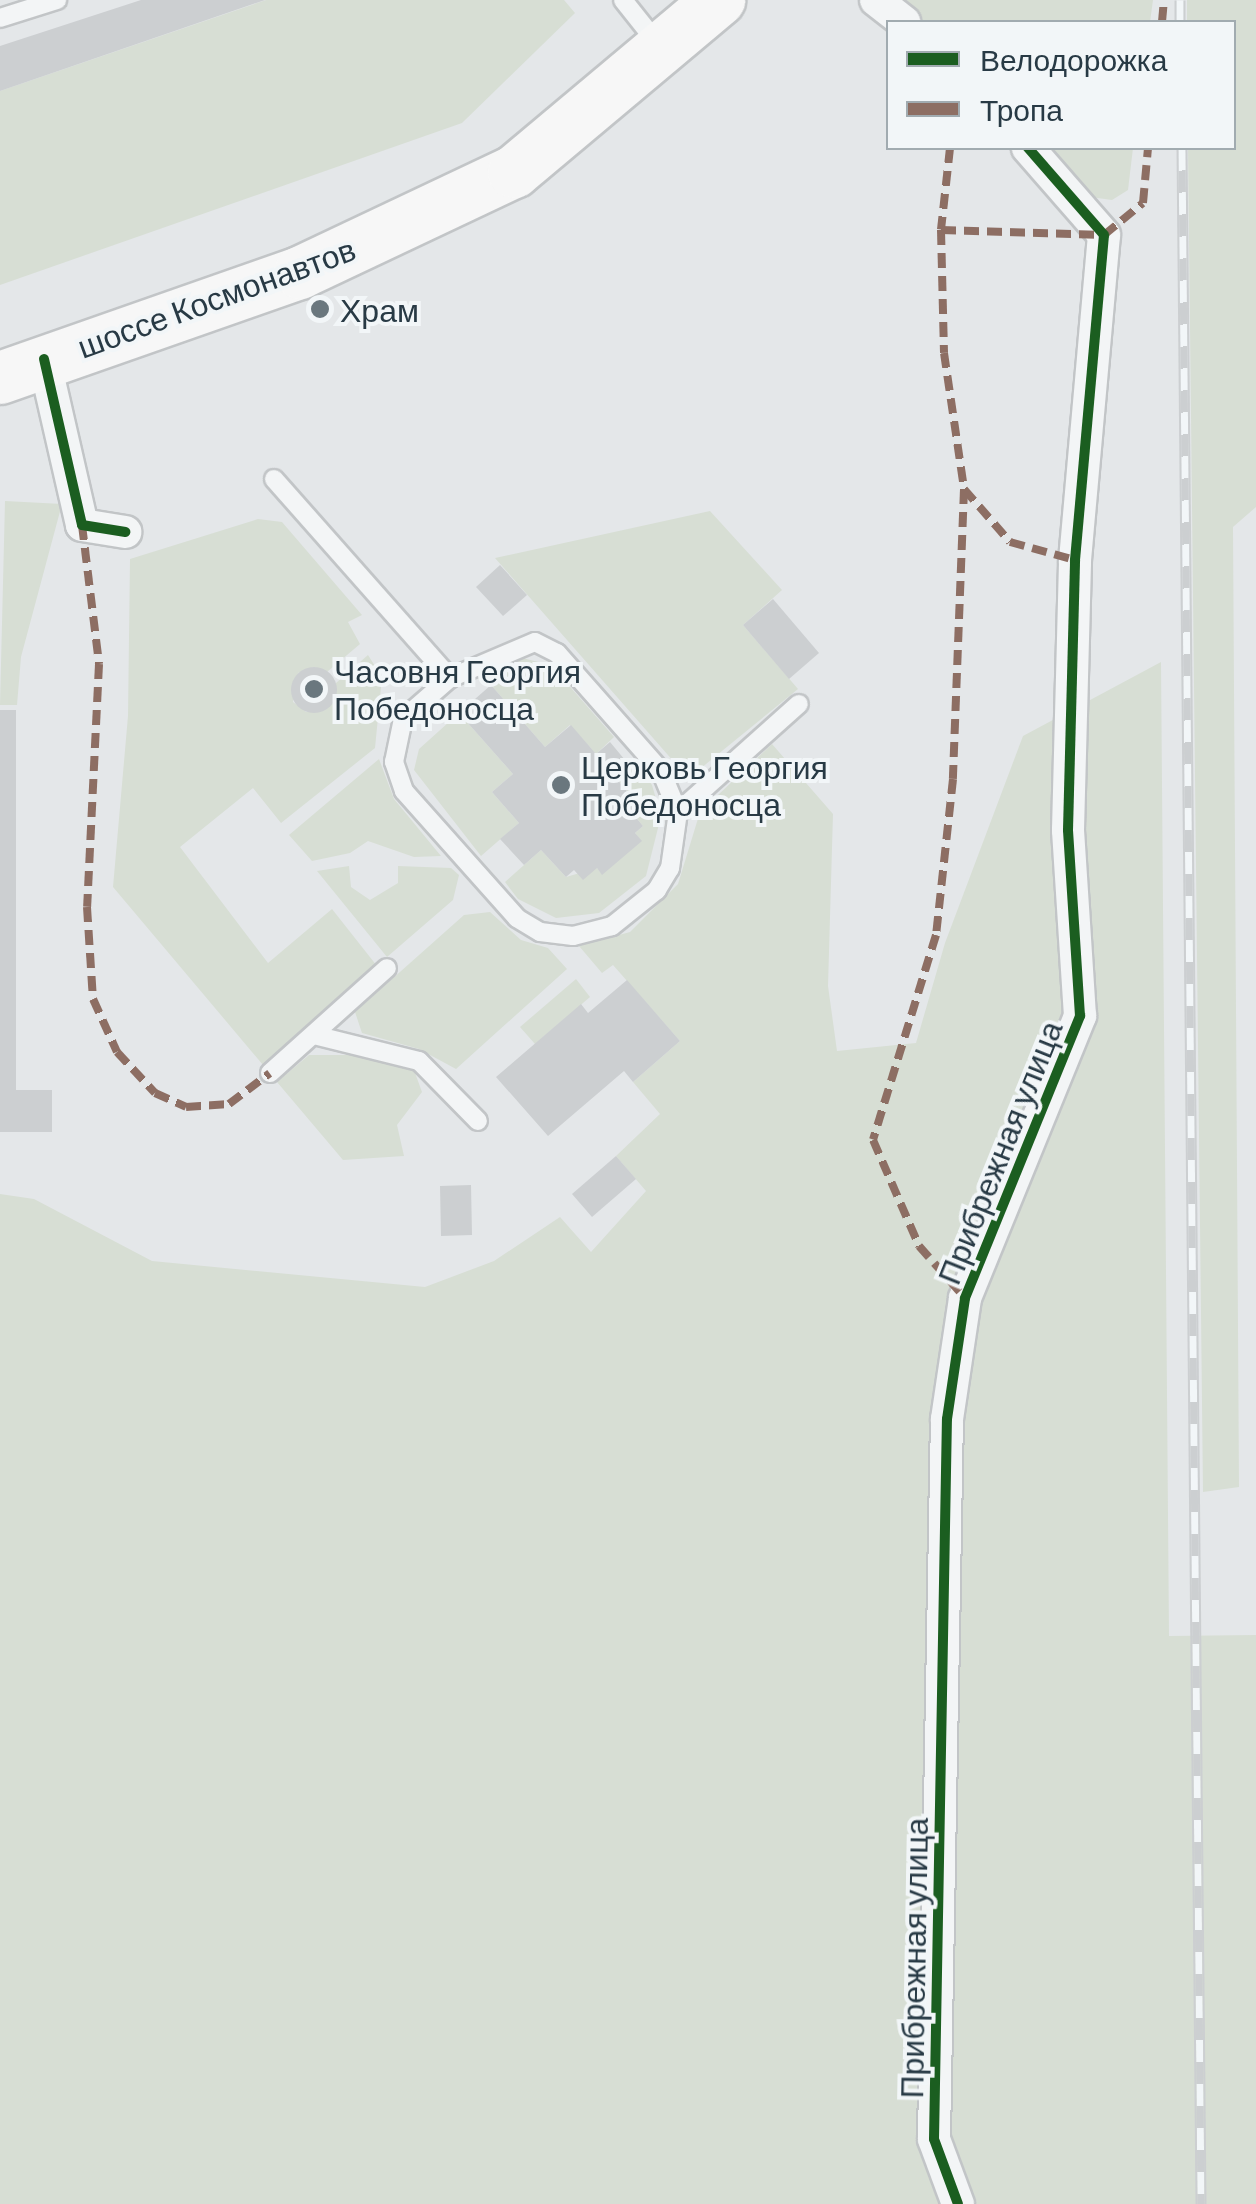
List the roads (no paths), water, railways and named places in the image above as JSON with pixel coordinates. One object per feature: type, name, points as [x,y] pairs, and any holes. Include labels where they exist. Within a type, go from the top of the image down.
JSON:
[{"type":"main road","name":"шоссе Космонавтов","points":[[22,368],[300,274],[514,172],[719,0]]},
{"type":"street","points":[[876,0],[901,20]]},
{"type":"street","name":"Прибрежная улица","points":[[958,2204],[934,2139],[947,1419],[965,1298],[1080,1016],[1068,830],[1074,560],[1104,235],[1030,150]]},
{"type":"street","points":[[22,368],[82,524],[126,532]]},
{"type":"lane","points":[[0,18],[56,0]]},
{"type":"lane","points":[[623,0],[662,48]]},
{"type":"lane","points":[[274,479],[450,678]]},
{"type":"lane","points":[[535,642],[557,653],[661,770],[678,812],[670,868],[626,917],[572,936],[540,932],[517,918],[404,791],[394,740],[403,719],[450,678],[535,642]]},
{"type":"lane","points":[[678,812],[798,704]]},
{"type":"lane","points":[[270,1073],[387,968]]},
{"type":"lane","points":[[314,1035],[419,1061],[478,1121]]},
{"type":"railway","points":[[1180,0],[1180,20]]},
{"type":"railway","points":[[1182,150],[1201,2204]]},
{"type":"place","name":"Храм","points":[[320,309]]},
{"type":"place","name":"Часовня Георгия Победоносца","points":[[314,689]]},
{"type":"place","name":"Церковь Георгия Победоносца","points":[[561,785]]}]
